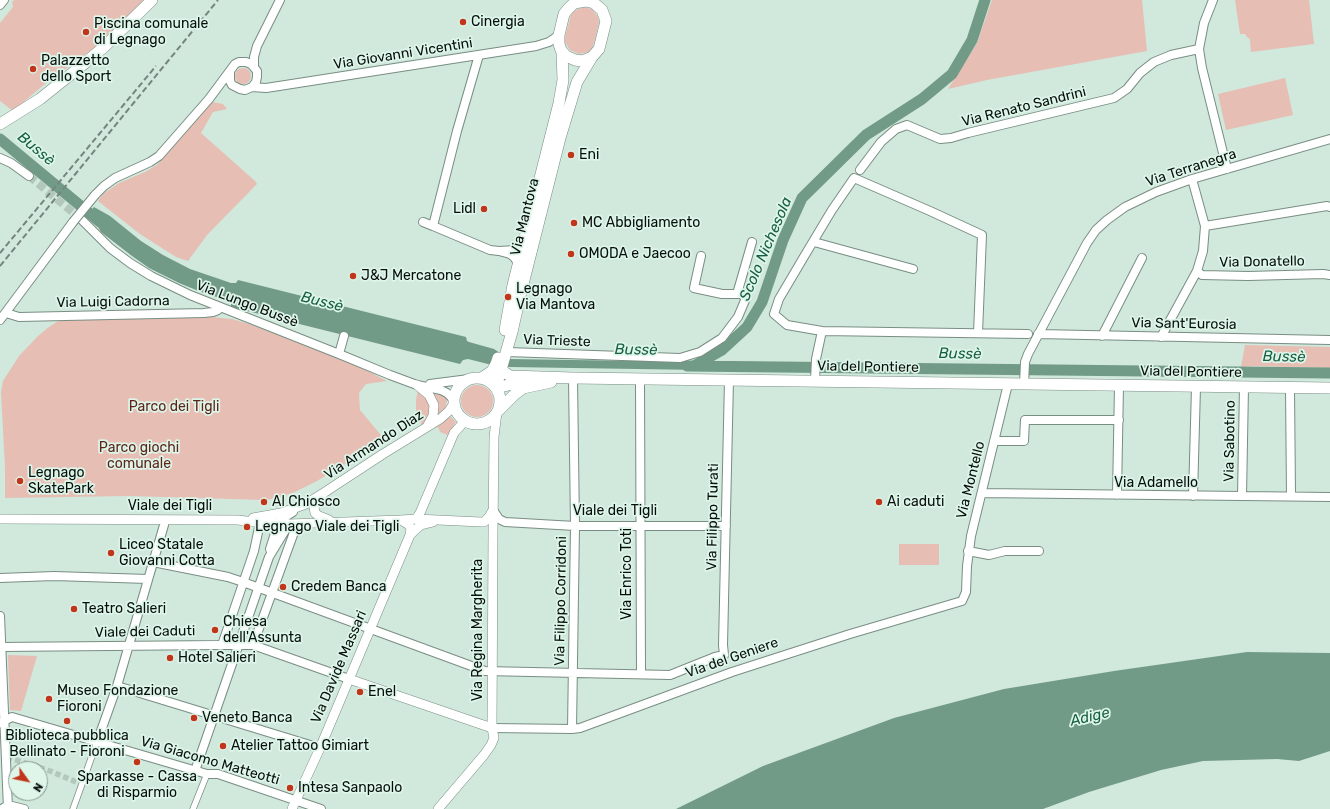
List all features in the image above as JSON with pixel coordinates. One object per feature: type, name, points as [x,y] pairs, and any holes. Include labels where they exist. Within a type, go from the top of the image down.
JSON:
[{"type":"main road","points":[[5,122],[40,99],[94,55],[139,14],[152,0]]},
{"type":"main road","name":"Via Mantova","points":[[603,13],[604,0]]},
{"type":"main road","name":"Via Mantova","points":[[496,388],[498,368],[504,353],[560,138],[575,87],[592,57],[599,49],[605,27],[606,21],[603,13],[598,6],[592,2],[576,2],[564,14],[559,34],[559,44],[562,51],[564,76],[559,103],[511,295],[504,353]]},
{"type":"main road","points":[[562,51],[566,56],[575,60],[582,60],[592,57]]},
{"type":"main road","points":[[482,378],[487,380],[496,388],[500,397],[498,411],[491,420],[485,424],[478,425],[464,422],[458,416],[453,402],[456,390],[469,379],[482,378],[498,368]]},
{"type":"main road","name":"Via del Pontiere","points":[[498,368],[510,376],[546,378],[729,380],[816,378],[1008,384],[1024,382],[1119,386],[1330,388]]},
{"type":"main road","name":"Via del Pontiere","points":[[496,388],[546,378]]},
{"type":"main road","name":"Via del Pontiere","points":[[498,411],[523,388],[573,378]]},
{"type":"street","points":[[0,5],[4,0]]},
{"type":"street","points":[[209,99],[223,88],[232,85],[230,81],[231,67],[249,54],[256,46],[280,0]]},
{"type":"street","points":[[1213,0],[1204,23],[1199,49],[1202,68],[1227,169]]},
{"type":"street","name":"Via Giovanni Vicentini","points":[[232,85],[245,90],[252,87],[266,88],[479,55],[536,46],[549,42],[559,34]]},
{"type":"street","points":[[252,87],[256,82],[254,57],[256,46]]},
{"type":"street","name":"Via Giovanni Vicentini","points":[[536,46],[562,51]]},
{"type":"street","name":"Via Renato Sandrini","points":[[860,170],[881,142],[896,129],[907,125],[940,139],[951,138],[1114,98],[1127,89],[1140,73],[1154,62],[1171,55],[1199,49]]},
{"type":"street","points":[[433,226],[457,131],[479,55]]},
{"type":"street","points":[[239,62],[246,62],[256,70],[265,81],[274,86]]},
{"type":"street","points":[[0,320],[77,221],[95,195],[109,182],[159,156],[209,99],[230,72]]},
{"type":"street","name":"Via Terranegra","points":[[1024,382],[1025,362],[1038,334],[1087,243],[1096,230],[1107,220],[1125,207],[1156,192],[1192,179],[1330,139]]},
{"type":"street","points":[[0,158],[12,163],[29,176]]},
{"type":"street","points":[[978,333],[982,235],[854,178],[832,210],[779,299],[774,314],[787,325],[822,331],[1028,334]]},
{"type":"street","points":[[1161,337],[1197,271],[1203,251],[1205,226],[1192,179]]},
{"type":"street","points":[[1205,226],[1327,206],[1330,207]]},
{"type":"street","name":"Via Lungo Bussè","points":[[77,221],[130,263],[151,276],[190,295],[390,375],[418,385],[441,390],[447,393],[453,402]]},
{"type":"street","points":[[423,222],[490,250],[510,254],[518,263]]},
{"type":"street","points":[[701,256],[694,288],[722,294],[738,294],[752,242]]},
{"type":"street","points":[[814,242],[913,269]]},
{"type":"street","points":[[499,251],[516,250],[524,243]]},
{"type":"street","points":[[1102,336],[1142,258]]},
{"type":"street","name":"Via Donatello","points":[[1197,271],[1202,275],[1248,276],[1330,274]]},
{"type":"street","name":"Via Trieste","points":[[504,353],[680,358],[700,352],[722,338],[738,317],[746,298],[738,294]]},
{"type":"street","name":"Via Luigi Cadorna","points":[[6,313],[19,317],[204,313],[218,310],[219,307]]},
{"type":"street","points":[[816,378],[816,359],[822,331]]},
{"type":"street","name":"Via Sant'Eurosia","points":[[1038,334],[1330,340]]},
{"type":"street","points":[[339,354],[344,336]]},
{"type":"street","name":"Via Filippo Corridoni","points":[[572,729],[575,526],[573,378]]},
{"type":"street","name":"Via Lungo Bussè","points":[[418,385],[443,384],[469,379]]},
{"type":"street","name":"Via Enrico Toti","points":[[640,379],[641,674]]},
{"type":"street","name":"Via Filippo Turati","points":[[641,674],[670,675],[715,657],[724,655],[729,380]]},
{"type":"street","name":"Via Montello","points":[[966,583],[968,552],[1008,384]]},
{"type":"street","points":[[418,385],[429,395],[434,404],[433,416],[426,427]]},
{"type":"street","points":[[1117,496],[1119,386]]},
{"type":"street","points":[[1193,496],[1196,387]]},
{"type":"street","name":"Via Sabotino","points":[[1242,496],[1244,387]]},
{"type":"street","points":[[1290,388],[1291,496]]},
{"type":"street","name":"Via Armando Diaz","points":[[278,523],[281,518],[306,504],[445,415],[453,402]]},
{"type":"street","name":"Via Regina Margherita","points":[[492,728],[494,437],[498,411]]},
{"type":"street","points":[[994,441],[1024,441],[1025,420],[1118,420]]},
{"type":"street","points":[[416,519],[420,513],[454,433],[464,422]]},
{"type":"street","name":"Viale dei Tigli","points":[[325,492],[314,507],[315,513],[323,518],[340,522]]},
{"type":"street","name":"Via Adamello","points":[[982,493],[1117,496],[1330,497]]},
{"type":"street","name":"Via Armando Diaz","points":[[238,520],[281,513],[306,504]]},
{"type":"street","points":[[493,510],[491,515],[484,522],[488,524],[493,531],[497,526],[505,522]]},
{"type":"street","points":[[493,510],[499,519],[505,522]]},
{"type":"street","name":"Viale dei Tigli","points":[[0,519],[238,520],[260,523],[293,524],[416,519],[484,522]]},
{"type":"street","points":[[73,809],[117,686],[165,520]]},
{"type":"street","points":[[401,520],[409,525],[411,529],[410,535]]},
{"type":"street","points":[[410,535],[421,526],[438,520]]},
{"type":"street","name":"Viale dei Tigli","points":[[505,522],[575,526],[726,526]]},
{"type":"street","points":[[222,645],[254,551],[260,523]]},
{"type":"street","points":[[270,556],[270,549],[278,523]]},
{"type":"street","points":[[195,771],[270,556],[293,524]]},
{"type":"street","points":[[253,646],[272,593],[293,524]]},
{"type":"street","name":"Via Davide Massari","points":[[292,809],[320,748],[410,535]]},
{"type":"street","points":[[968,552],[989,555],[1006,551],[1039,551]]},
{"type":"street","points":[[153,562],[228,578],[259,587],[485,671],[641,674]]},
{"type":"street","points":[[0,578],[54,576],[148,579]]},
{"type":"street","name":"Via del Geniere","points":[[492,728],[572,729],[589,725],[702,682],[777,657],[960,602],[965,596],[966,583]]},
{"type":"street","points":[[0,616],[2,721],[6,808],[24,809]]},
{"type":"street","name":"Viale dei Caduti","points":[[1,647],[253,646],[492,728]]},
{"type":"street","points":[[117,686],[320,748]]},
{"type":"street","name":"Via Giacomo Matteotti","points":[[2,721],[12,717],[195,771],[207,774],[218,774],[321,809]]},
{"type":"street","points":[[438,809],[486,744],[492,728]]},
{"type":"street","points":[[193,809],[207,774]]},
{"type":"green space","points":[[14,0],[145,0],[108,38],[46,83],[13,111],[0,101],[0,23],[13,7],[12,2]]},
{"type":"green space","points":[[992,0],[1142,0],[1147,51],[987,80],[948,89],[977,43]]},
{"type":"green space","points":[[1235,0],[1309,0],[1314,44],[1251,52],[1250,39],[1245,34],[1240,34]]},
{"type":"green space","points":[[583,7],[592,9],[598,17],[599,22],[592,48],[588,52],[579,54],[570,50],[565,42],[565,37],[571,15],[574,11]]},
{"type":"green space","points":[[243,68],[249,70],[251,76],[249,82],[243,84],[237,82],[235,76],[237,70]]},
{"type":"green space","points":[[1285,78],[1293,115],[1226,130],[1218,94]]},
{"type":"green space","points":[[212,102],[223,104],[227,109],[213,112],[201,133],[257,184],[207,235],[188,261],[176,257],[140,234],[98,201],[103,194],[119,183],[157,165]]},
{"type":"green space","name":"Parco dei Tigli","points":[[210,315],[211,317],[232,319],[252,325],[358,366],[387,381],[366,384],[359,393],[360,410],[385,440],[317,481],[295,492],[265,500],[128,496],[5,498],[1,392],[3,381],[19,356],[38,336],[63,318]]},
{"type":"green space","points":[[1245,345],[1330,347],[1330,368],[1241,367]]},
{"type":"green space","points":[[474,385],[480,385],[490,392],[493,401],[492,407],[486,414],[480,417],[474,417],[464,410],[461,404],[461,398],[468,388]]},
{"type":"green space","points":[[418,390],[424,394],[432,409],[427,421],[422,425],[416,410]]},
{"type":"green space","points":[[431,391],[439,392],[447,399],[446,407],[436,416]]},
{"type":"green space","points":[[451,417],[456,422],[448,435],[440,432],[438,427],[434,427],[448,418]]},
{"type":"green space","points":[[899,544],[939,544],[939,565],[899,565]]},
{"type":"green space","points":[[8,655],[37,656],[21,711],[10,710]]},
{"type":"water","points":[[94,207],[110,216],[141,241],[163,255],[190,269],[231,283],[236,283],[238,280],[466,337],[467,341],[494,349],[509,359],[701,362],[701,370],[510,367],[468,359],[463,360],[460,364],[231,307],[231,302],[179,283],[149,268],[132,256],[101,232],[97,225],[86,216]]},
{"type":"water","name":"Adige","points":[[1247,652],[1330,653],[1330,751],[1299,761],[1277,759],[1203,761],[1161,770],[1089,792],[1043,809],[676,809],[763,766],[894,718],[1004,689],[1114,671]]},
{"type":"waterway","name":"Scolo Nichesola","points":[[694,366],[722,350],[747,327],[762,302],[783,240],[802,198],[866,135],[922,99],[952,74],[972,40],[985,0]]},
{"type":"waterway","name":"Bussè","points":[[0,139],[100,222]]},
{"type":"waterway","name":"Bussè","points":[[687,366],[1330,373]]},
{"type":"tunnel","points":[[29,176],[82,220]]},
{"type":"tunnel","points":[[7,757],[50,771],[81,784]]},
{"type":"railway","points":[[0,266],[218,0]]},
{"type":"railway","points":[[0,253],[156,66]]},
{"type":"place","name":"Cinergia","points":[[463,22]]},
{"type":"place","name":"Piscina comunale di Legnago","points":[[86,32]]},
{"type":"place","name":"Palazzetto dello Sport","points":[[33,69]]},
{"type":"place","name":"Eni","points":[[571,155]]},
{"type":"place","name":"Lidl","points":[[484,209]]},
{"type":"place","name":"MC Abbigliamento","points":[[574,223]]},
{"type":"place","name":"OMODA e Jaecoo","points":[[571,254]]},
{"type":"place","name":"J&J Mercatone","points":[[353,276]]},
{"type":"place","name":"Legnago Via Mantova","points":[[508,297]]},
{"type":"place","name":"Legnago SkatePark","points":[[20,481]]},
{"type":"place","name":"Al Chiosco","points":[[264,502]]},
{"type":"place","name":"Ai caduti","points":[[879,502]]},
{"type":"place","name":"Legnago Viale dei Tigli","points":[[247,527]]},
{"type":"place","name":"Liceo Statale Giovanni Cotta","points":[[111,553]]},
{"type":"place","name":"Credem Banca","points":[[283,587]]},
{"type":"place","name":"Teatro Salieri","points":[[74,609]]},
{"type":"place","name":"Chiesa dell'Assunta","points":[[215,630]]},
{"type":"place","name":"Hotel Salieri","points":[[170,658]]},
{"type":"place","name":"Enel","points":[[360,692]]},
{"type":"place","name":"Museo Fondazione Fioroni","points":[[49,699]]},
{"type":"place","name":"Veneto Banca","points":[[194,718]]},
{"type":"place","name":"Biblioteca pubblica Bellinato - Fioroni","points":[[67,721]]},
{"type":"place","name":"Atelier Tattoo Gimiart","points":[[223,746]]},
{"type":"place","name":"Sparkasse - Cassa di Risparmio","points":[[137,762]]},
{"type":"place","name":"Intesa Sanpaolo","points":[[290,788]]},
{"type":"park label","name":"Parco giochi comunale","points":[[139,456]]}]
